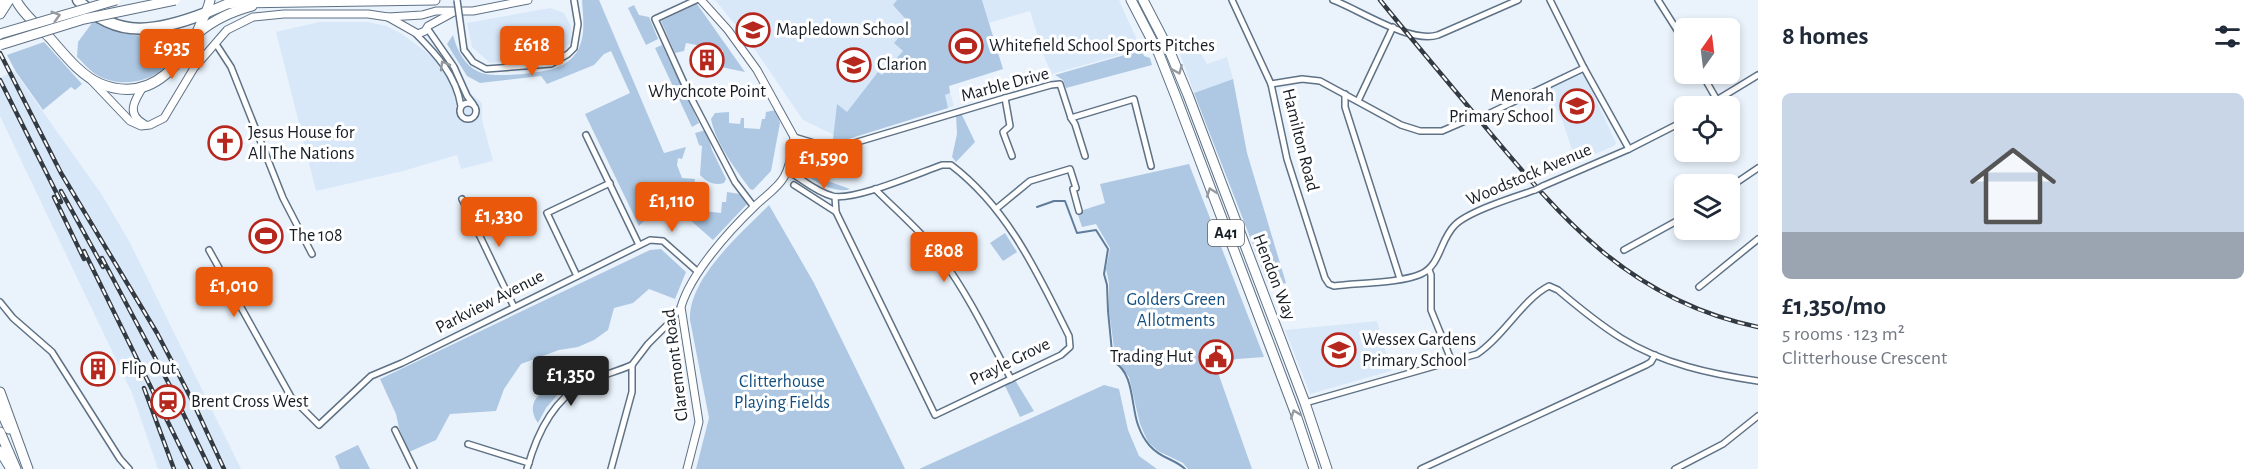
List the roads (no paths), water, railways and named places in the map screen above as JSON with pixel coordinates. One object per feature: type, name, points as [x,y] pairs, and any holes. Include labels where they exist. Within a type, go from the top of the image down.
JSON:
[{"type":"highway","points":[[78,0],[103,19],[135,29],[158,29],[172,26],[206,13]]},
{"type":"main road","points":[[0,14],[9,0]]},
{"type":"main road","points":[[16,0],[55,44],[89,77],[100,84],[120,88],[143,87],[172,70],[195,36],[210,0]]},
{"type":"main road","points":[[0,33],[116,0]]},
{"type":"main road","points":[[0,45],[84,19],[175,0]]},
{"type":"main road","points":[[206,13],[227,4],[262,2],[435,0]]},
{"type":"main road","name":"Hendon Way","points":[[1131,0],[1159,54],[1176,97],[1314,469]]},
{"type":"main road","name":"Hendon Way","points":[[1144,0],[1188,95],[1305,403],[1327,469]]},
{"type":"main road","points":[[195,36],[207,25],[228,13],[262,2]]},
{"type":"main road","points":[[0,33],[10,28],[22,27],[55,44]]},
{"type":"main road","points":[[0,392],[28,469]]},
{"type":"main road","points":[[0,410],[28,469]]},
{"type":"main road","points":[[0,432],[16,469]]},
{"type":"main road","points":[[0,451],[11,469]]},
{"type":"street","points":[[457,0],[464,50],[473,62],[486,69],[551,64],[568,54],[574,48],[578,24],[574,0]]},
{"type":"street","points":[[89,77],[130,121],[141,126],[150,125],[164,118],[194,68],[227,30],[234,25],[264,15],[368,14],[388,17],[419,15],[436,11],[454,12],[493,8],[528,0]]},
{"type":"street","points":[[696,0],[655,19],[698,112],[735,182],[754,207]]},
{"type":"street","points":[[701,0],[728,30],[756,70],[794,136],[788,171],[820,191],[835,197]]},
{"type":"street","name":"Hamilton Road","points":[[1232,0],[1271,84],[1293,182],[1325,278],[1329,284],[1334,286],[1400,279]]},
{"type":"street","points":[[1333,0],[1393,27],[1422,37],[1433,37],[1518,0]]},
{"type":"street","points":[[1550,0],[1584,68],[1629,149]]},
{"type":"street","points":[[1658,0],[1674,25]]},
{"type":"street","points":[[413,31],[423,32],[454,12]]},
{"type":"street","points":[[388,17],[413,31],[439,56],[459,98],[461,116],[470,119],[476,111],[473,104],[466,96],[454,67],[428,27],[427,19],[419,15]]},
{"type":"street","points":[[413,31],[410,20],[419,15]]},
{"type":"street","points":[[1358,101],[1393,27]]},
{"type":"street","points":[[216,44],[231,67],[284,198],[312,254]]},
{"type":"street","points":[[1485,115],[1584,68]]},
{"type":"street","points":[[1724,96],[1758,75]]},
{"type":"street","points":[[1271,84],[1302,79],[1326,83],[1401,125],[1420,131],[1442,131],[1472,118]]},
{"type":"street","name":"Marble Drive","points":[[794,136],[834,149],[1060,84],[1071,118]]},
{"type":"street","points":[[143,87],[135,100],[133,110],[137,120],[150,125]]},
{"type":"street","points":[[1345,94],[1345,107],[1400,279],[1429,270],[1431,310],[1452,362]]},
{"type":"street","points":[[1005,98],[1010,126],[1003,132],[1012,156]]},
{"type":"street","points":[[1085,156],[1071,118],[1134,99],[1151,166]]},
{"type":"street","points":[[461,106],[465,103],[473,104]]},
{"type":"street","name":"Woodstock Avenue","points":[[1429,270],[1450,231],[1462,219],[1629,149],[1674,126]]},
{"type":"street","points":[[586,135],[637,245],[650,240],[663,240],[698,272]]},
{"type":"street","name":"Prayle Grove","points":[[948,164],[954,167],[996,209],[1038,274],[1070,341],[1070,347],[1067,352],[935,415],[836,212],[835,197],[875,189],[948,164]]},
{"type":"street","points":[[1740,180],[1758,168]]},
{"type":"street","points":[[996,209],[1030,181],[1070,169],[1076,188],[1073,189],[1079,211]]},
{"type":"street","name":"Claremont Road","points":[[687,469],[699,422],[681,307],[689,285],[698,272],[754,207],[781,182],[788,171]]},
{"type":"street","points":[[576,276],[547,213],[610,183]]},
{"type":"street","points":[[794,185],[836,212]]},
{"type":"street","points":[[875,189],[921,234],[941,258],[961,286],[1011,379]]},
{"type":"street","points":[[462,199],[514,307]]},
{"type":"street","points":[[1624,250],[1674,223]]},
{"type":"street","points":[[1699,287],[1758,239]]},
{"type":"street","name":"Parkview Avenue","points":[[209,250],[291,397],[319,425],[371,376],[637,245]]},
{"type":"street","points":[[1305,403],[1477,354],[1497,339],[1539,292],[1549,286],[1558,290],[1621,338],[1655,355],[1706,373],[1758,381]]},
{"type":"street","points":[[0,302],[2,311],[52,352],[110,444],[129,469]]},
{"type":"street","points":[[468,444],[528,466],[545,424],[556,406],[567,395],[584,384],[632,364],[681,307]]},
{"type":"street","points":[[1421,469],[1646,365],[1655,355]]},
{"type":"street","points":[[611,469],[632,392],[632,364]]},
{"type":"street","points":[[1675,469],[1723,444],[1758,416]]},
{"type":"street","points":[[395,430],[414,469]]},
{"type":"waterway","points":[[1037,207],[1054,201],[1065,201],[1077,233],[1096,230],[1108,249],[1104,274],[1107,285],[1113,362],[1125,373],[1138,425],[1146,441],[1158,453],[1185,469]]},
{"type":"railway","points":[[1380,0],[1541,192],[1570,223],[1602,251],[1635,276],[1672,297],[1712,314],[1758,327]]},
{"type":"railway","points":[[0,53],[61,173],[157,333],[193,402],[224,469]]},
{"type":"railway","points":[[0,80],[61,202]]},
{"type":"railway","points":[[61,191],[103,267]]},
{"type":"railway","points":[[54,197],[84,259]]},
{"type":"railway","points":[[84,251],[191,469]]},
{"type":"railway","points":[[102,258],[169,384],[210,469]]},
{"type":"railway","points":[[144,388],[174,469]]},
{"type":"place","name":"Mapledown School","points":[[753,30]]},
{"type":"place","name":"Whitefield School Sports Pitches","points":[[966,46]]},
{"type":"place","name":"Whychcote Point","points":[[707,60]]},
{"type":"place","name":"Clarion","points":[[854,65]]},
{"type":"place","name":"Menorah Primary School","points":[[1577,106]]},
{"type":"place","name":"Jesus House for All The Nations","points":[[225,143]]},
{"type":"place","name":"The 108","points":[[266,236]]},
{"type":"place","name":"Wessex Gardens Primary School","points":[[1339,350]]},
{"type":"place","name":"Trading Hut","points":[[1216,357]]},
{"type":"place","name":"Flip Out","points":[[98,369]]},
{"type":"place","name":"Brent Cross West","points":[[168,402]]},
{"type":"park label","name":"Golders Green Allotments","points":[[1176,310]]},
{"type":"park label","name":"Clitterhouse Playing Fields","points":[[782,392]]}]
